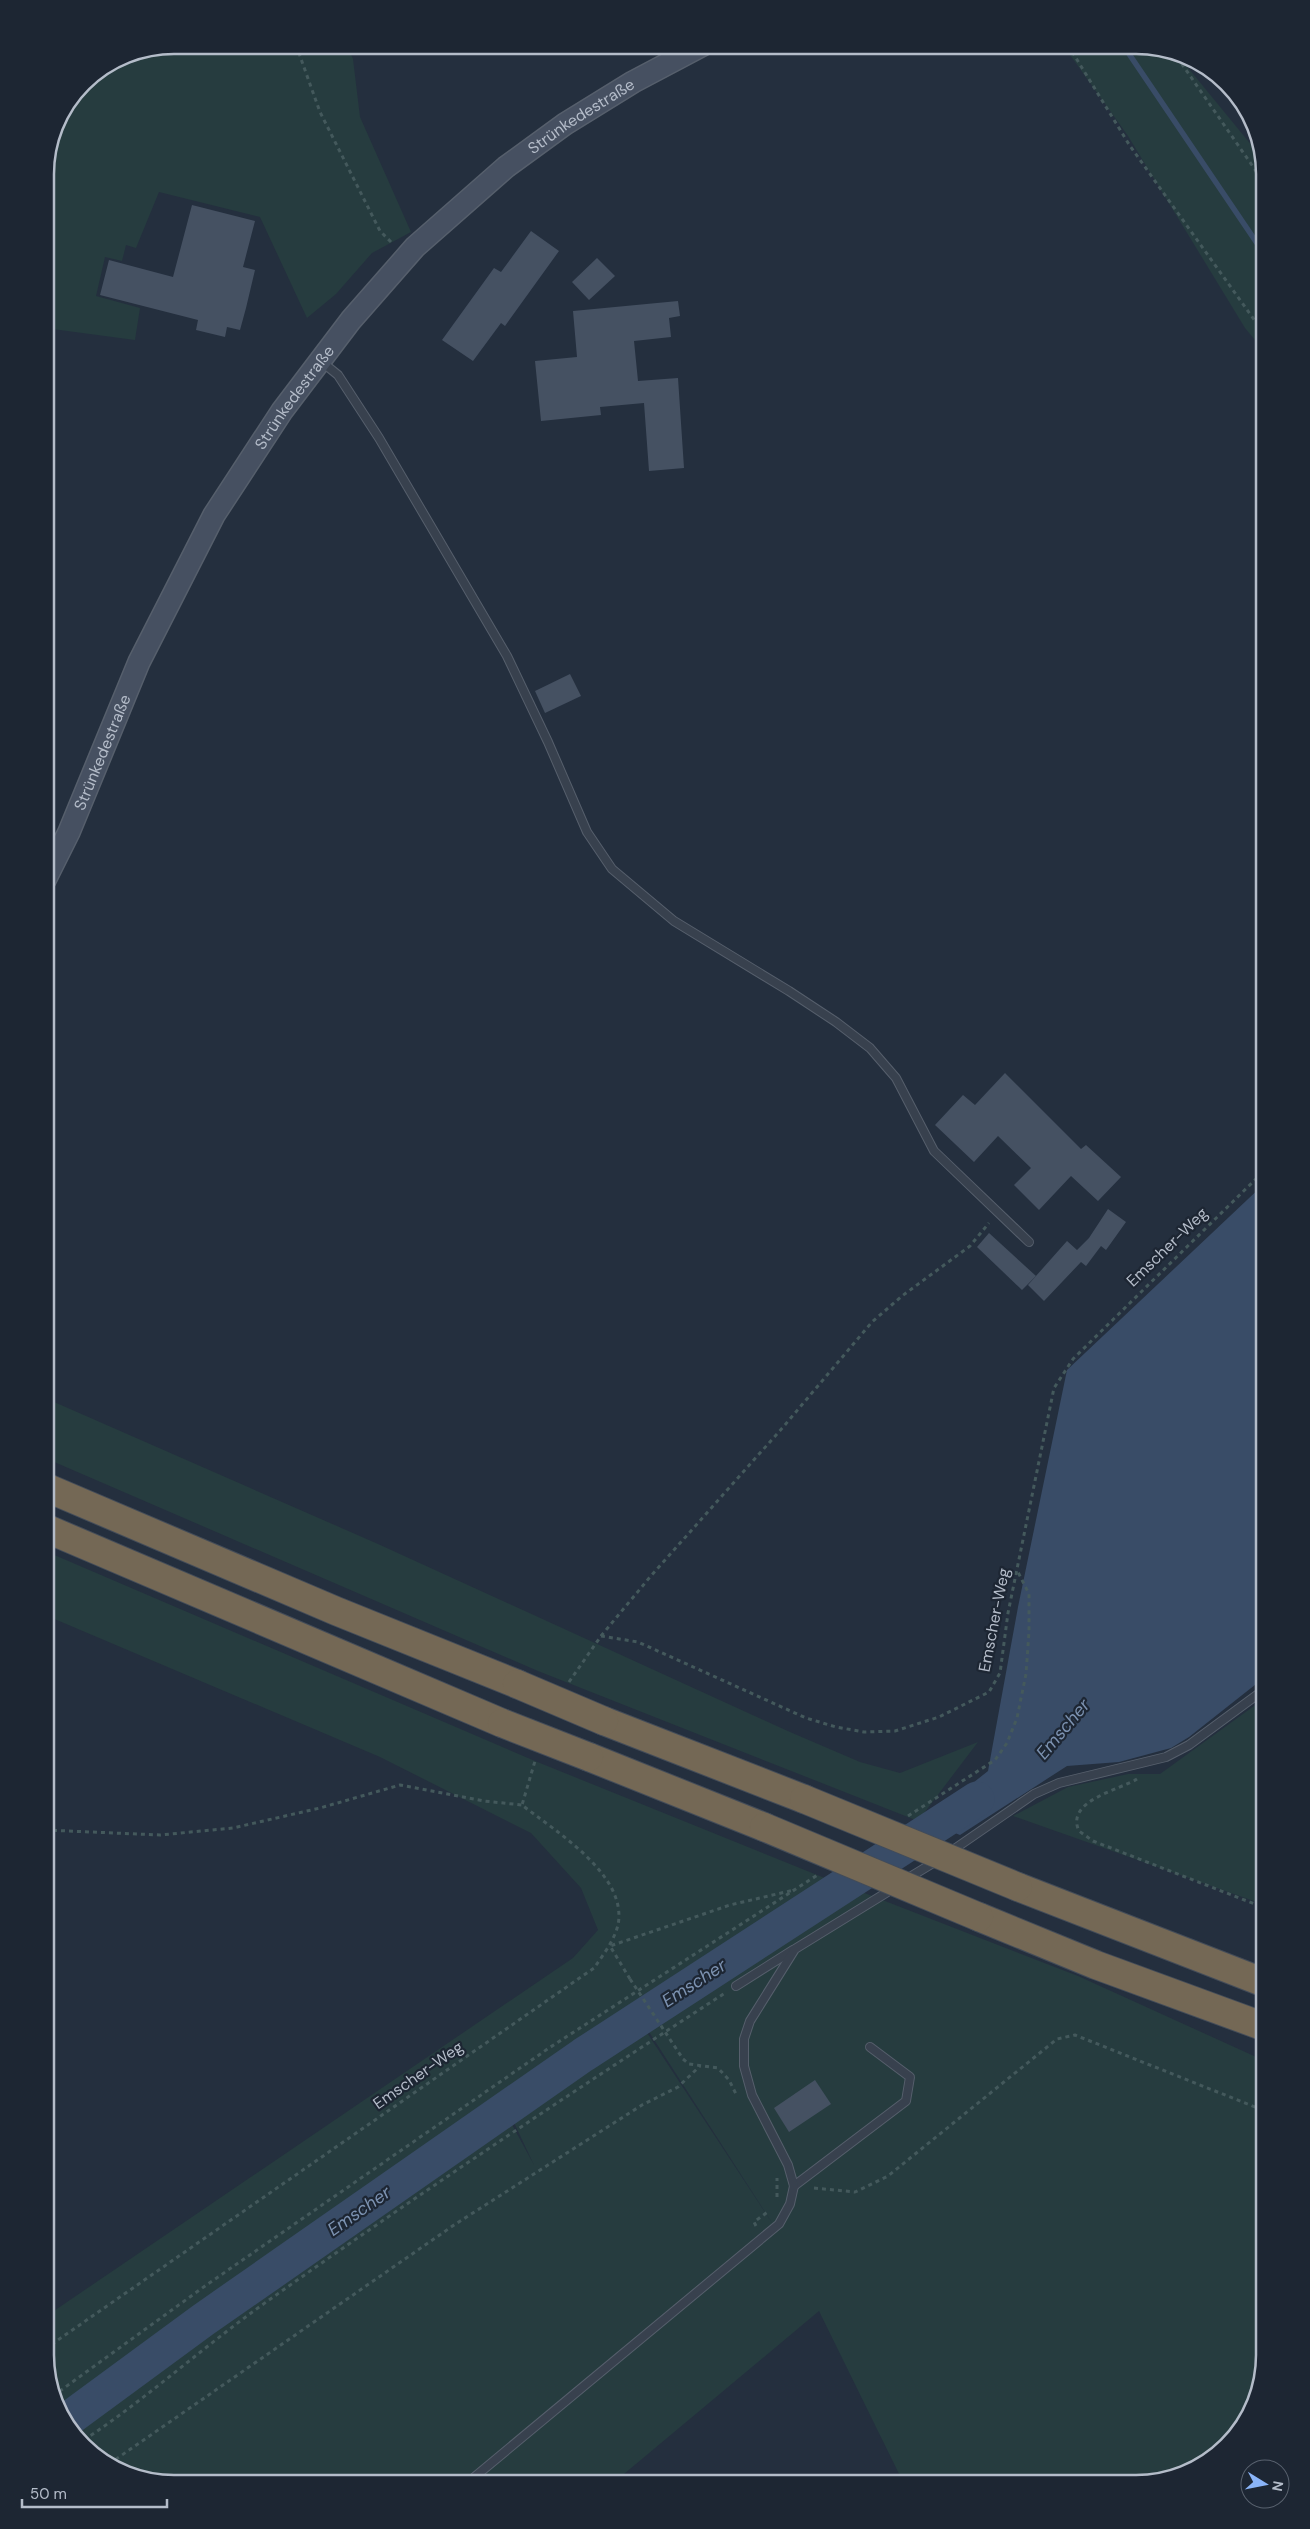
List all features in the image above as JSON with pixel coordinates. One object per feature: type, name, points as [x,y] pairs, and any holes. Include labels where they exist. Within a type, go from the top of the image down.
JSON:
[{"type":"highway","points":[[54,1491],[327,1607],[604,1721],[804,1799],[1018,1887],[1256,1980]]},
{"type":"highway","points":[[54,1532],[502,1722],[764,1827],[1096,1965],[1256,2024]]},
{"type":"main road","name":"Strünkedestraße","points":[[54,862],[69,832],[139,662],[210,524],[282,411],[351,320],[406,257],[442,222],[506,167],[565,124],[633,82],[686,54]]},
{"type":"lane","points":[[320,360],[338,375],[379,438],[506,656],[548,742],[587,832],[612,869],[674,921],[789,991],[836,1022],[870,1048],[896,1078],[934,1151],[1029,1242]]},
{"type":"lane","points":[[736,1986],[966,1842],[1034,1794],[1059,1783],[1166,1757],[1189,1746],[1256,1696]]},
{"type":"lane","points":[[477,2475],[779,2224],[790,2204],[794,2186],[788,2165],[752,2095],[744,2066],[744,2039],[750,2021],[795,1949]]},
{"type":"lane","points":[[794,2186],[906,2101],[910,2077],[870,2047]]},
{"type":"path","points":[[299,54],[320,112],[375,222],[380,231],[406,257]]},
{"type":"path","points":[[1074,54],[1130,146],[1256,322]]},
{"type":"path","points":[[1180,62],[1256,171]]},
{"type":"path","name":"Emscher-Weg","points":[[601,1636],[638,1642],[806,1718],[836,1727],[864,1732],[894,1731],[939,1717],[989,1692],[1000,1673],[1017,1570],[1054,1388],[1060,1376],[1073,1359],[1116,1314],[1256,1179]]},
{"type":"path","points":[[568,1683],[601,1636],[650,1577],[784,1426],[872,1322],[902,1296],[970,1246],[998,1213]]},
{"type":"path","points":[[904,1819],[995,1760],[1006,1743],[1017,1718],[1026,1674],[1029,1632],[1029,1594],[1017,1570]]},
{"type":"path","points":[[54,1830],[160,1835],[233,1828],[320,1808],[400,1785],[484,1801],[522,1805],[535,1761]]},
{"type":"path","points":[[1148,1761],[1148,1769],[1141,1776],[1090,1800],[1082,1808],[1077,1817],[1079,1831],[1093,1841],[1256,1904]]},
{"type":"path","name":"Emscher-Weg","points":[[54,2343],[594,1968],[610,1946],[618,1924],[618,1904],[609,1883],[592,1860],[522,1805]]},
{"type":"path","points":[[60,2391],[205,2286],[541,2054],[821,1873]]},
{"type":"path","points":[[738,2097],[729,2080],[718,2068],[689,2064],[683,2058],[610,1946],[730,1905],[796,1889]]},
{"type":"path","points":[[88,2438],[113,2421],[260,2306],[587,2082],[736,1986]]},
{"type":"path","points":[[794,2186],[855,2192],[888,2176],[1057,2039],[1075,2035],[1256,2107]]},
{"type":"path","points":[[115,2460],[454,2225],[642,2105],[678,2087],[700,2066]]},
{"type":"path","points":[[776,2199],[777,2176]]},
{"type":"path","points":[[764,2236],[754,2222],[768,2212],[772,2206]]},
{"type":"green space","points":[[166,54],[351,54],[360,117],[411,232],[372,253],[336,294],[307,318],[260,217],[159,192],[136,248],[126,245],[122,261],[105,257],[96,296],[140,308],[135,340],[54,329],[54,166],[63,128],[74,107],[89,89],[107,74],[128,63],[151,56]]},
{"type":"green space","points":[[1069,54],[1144,54],[1175,60],[1186,65],[1253,147],[1256,166],[1256,341],[1245,328],[1128,136]]},
{"type":"green space","points":[[54,1402],[378,1544],[790,1732],[860,1762],[900,1773],[978,1742],[918,1821],[538,1671],[54,1462]]},
{"type":"green space","points":[[54,1555],[535,1761],[842,1885],[656,2008],[849,1887],[1078,1976],[1256,2057],[1256,2355],[1250,2394],[1236,2422],[1221,2440],[1196,2459],[1175,2469],[1159,2473],[1136,2475],[900,2475],[819,2311],[623,2475],[166,2475],[135,2469],[107,2455],[74,2422],[63,2401],[55,2371],[54,2311],[573,1958],[598,1930],[581,1888],[531,1833],[380,1757],[54,1619]],"holes":[[[640,2018],[778,2232],[640,2022],[509,2112],[534,2165],[503,2108]]]},
{"type":"green space","points":[[1256,1705],[1256,1902],[1013,1816],[1068,1787],[1128,1774],[1160,1774]]},
{"type":"water","points":[[1256,1192],[1256,1684],[1189,1737],[1171,1748],[1119,1762],[1067,1766],[960,1835],[925,1821],[988,1771],[1018,1607],[1067,1370]]},
{"type":"building","points":[[192,205],[255,221],[243,267],[255,270],[246,308],[240,330],[227,327],[225,337],[196,330],[198,320],[100,295],[109,260],[173,277]]},
{"type":"building","points":[[531,231],[559,251],[505,326],[501,323],[473,361],[442,340],[494,268],[501,272]]},
{"type":"building","points":[[597,258],[615,276],[589,300],[572,282]]},
{"type":"building","points":[[678,301],[680,316],[669,318],[671,337],[634,341],[638,381],[678,378],[684,468],[649,471],[644,403],[600,407],[601,415],[541,421],[535,361],[577,357],[573,311]]},
{"type":"building","points":[[570,674],[581,696],[545,713],[535,691]]},
{"type":"building","points":[[1005,1073],[1081,1149],[1086,1145],[1121,1177],[1098,1201],[1071,1176],[1039,1210],[1014,1185],[1031,1168],[998,1136],[974,1162],[935,1125],[963,1095],[975,1105]]},
{"type":"building","points":[[1108,1209],[1126,1222],[1106,1250],[1101,1246],[1086,1266],[1081,1262],[1044,1301],[1028,1285],[1067,1241],[1077,1250],[1089,1238]]},
{"type":"building","points":[[989,1233],[1036,1276],[1022,1290],[977,1247]]},
{"type":"building","points":[[815,2080],[831,2104],[789,2132],[774,2108]]},
{"type":"waterway","points":[[1129,54],[1256,242]]},
{"type":"waterway","name":"Emscher","points":[[71,2417],[203,2320],[583,2055],[977,1799]]}]
